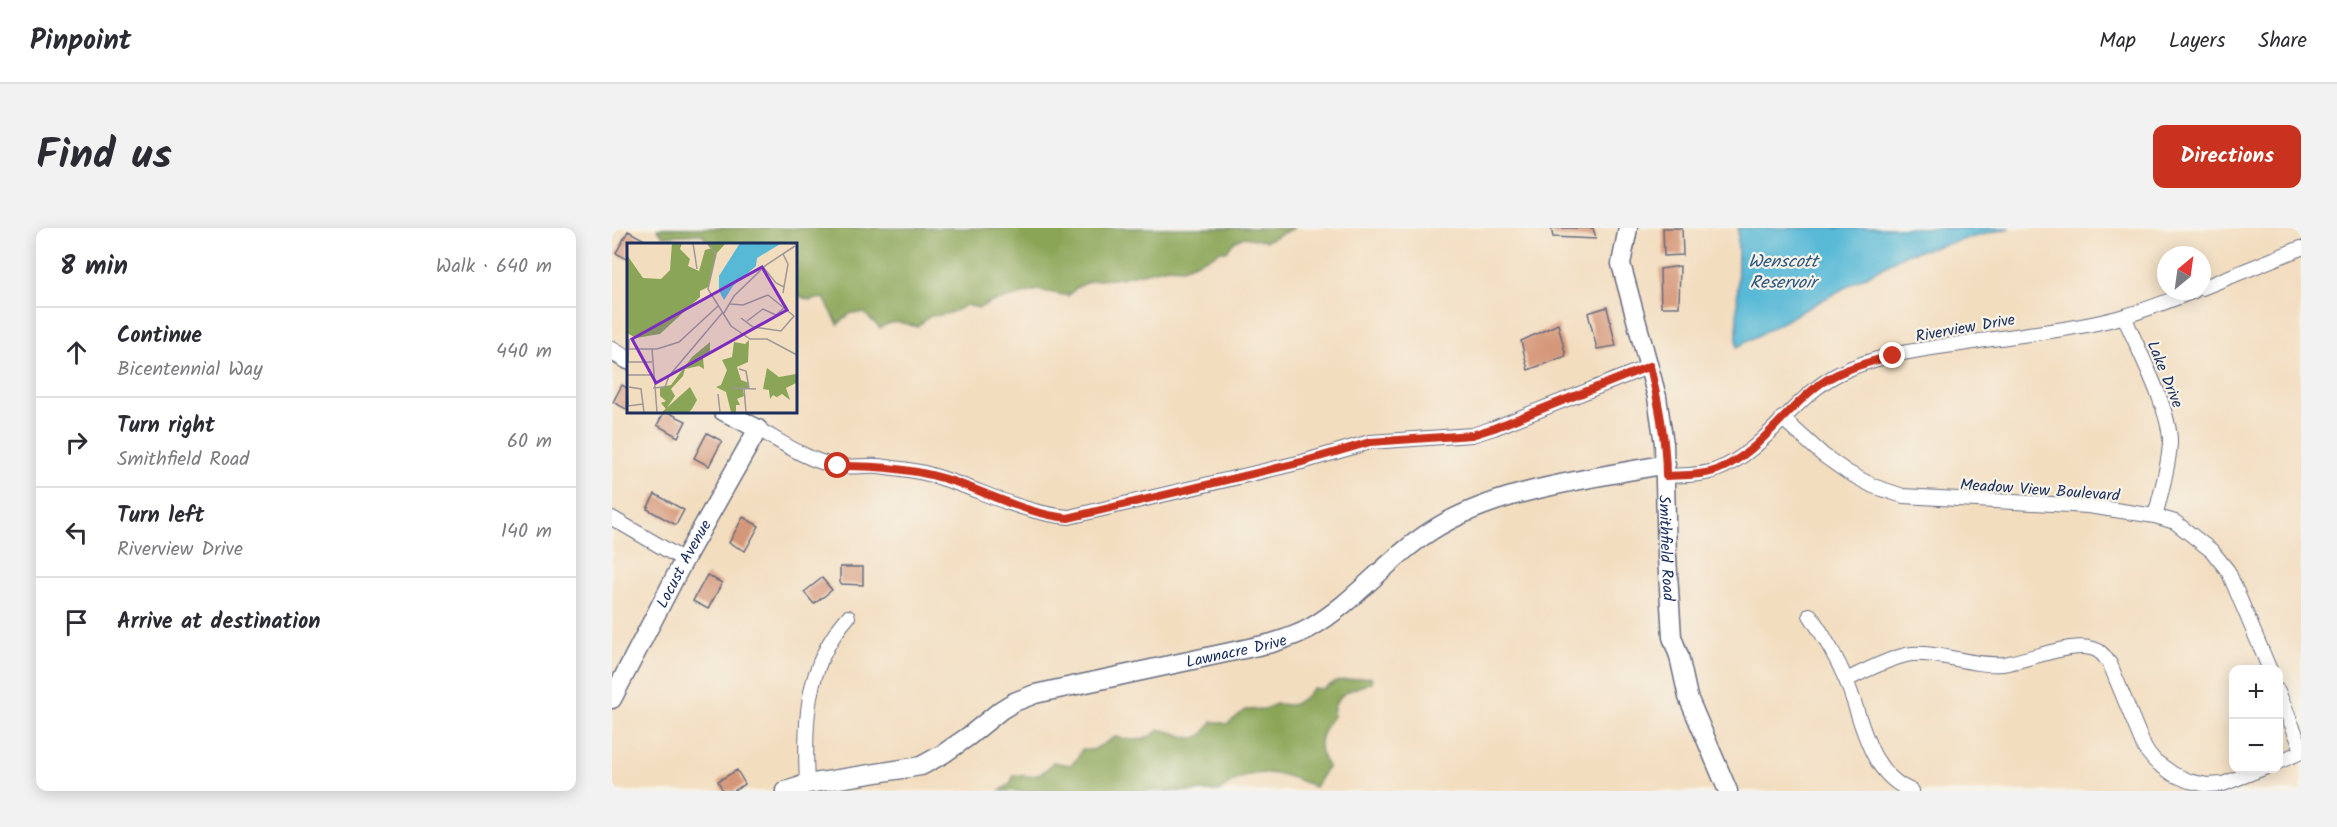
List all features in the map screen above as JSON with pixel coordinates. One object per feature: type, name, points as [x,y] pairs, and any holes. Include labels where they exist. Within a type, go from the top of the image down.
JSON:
[{"type":"street","name":"Smithfield Road","points":[[1628,228],[1621,264],[1657,397],[1666,470],[1667,557],[1672,637],[1679,656],[1688,697],[1728,791]]},
{"type":"street","points":[[2211,284],[2301,248]]},
{"type":"street","name":"Riverview Drive","points":[[1666,470],[1699,474],[1715,471],[1731,463],[1748,451],[1819,385],[1864,363],[1893,356],[2094,323],[2124,316],[2169,300]]},
{"type":"street","name":"Lake Drive","points":[[2124,316],[2162,404],[2168,425],[2169,452],[2155,516]]},
{"type":"street","points":[[612,351],[627,359]]},
{"type":"street","points":[[725,412],[816,461],[838,466],[878,466],[926,473],[1013,505],[1051,516],[1068,518],[1302,462],[1370,442],[1472,435],[1650,366]]},
{"type":"street","name":"Meadow View Boulevard","points":[[1782,418],[1823,455],[1847,472],[1873,486],[1903,496],[2088,506],[2155,516],[2175,522],[2212,551],[2228,571],[2268,665]]},
{"type":"street","name":"Locust Avenue","points":[[614,689],[758,429]]},
{"type":"street","name":"Lawnacre Drive","points":[[785,791],[807,784],[921,766],[969,736],[1001,710],[1035,694],[1272,643],[1294,636],[1321,621],[1382,568],[1430,532],[1472,510],[1580,479],[1666,470]]},
{"type":"street","points":[[612,518],[684,560]]},
{"type":"street","points":[[1810,615],[1830,644],[1846,680],[1876,762],[1896,783],[1912,791]]},
{"type":"street","points":[[807,784],[807,717],[813,684],[824,650],[832,635],[848,617]]},
{"type":"street","points":[[1846,680],[1907,655],[1924,655],[1985,665],[2023,662],[2069,647],[2094,649],[2102,653],[2110,664],[2145,749],[2155,761],[2173,774],[2207,785],[2223,784],[2251,773]]},
{"type":"street","points":[[2283,703],[2301,747]]},
{"type":"street","points":[[2283,760],[2301,752]]},
{"type":"green space","points":[[657,228],[1294,228],[1266,241],[1244,237],[1234,242],[1227,251],[1220,251],[1183,268],[1168,267],[1120,278],[1090,281],[1076,288],[1068,296],[1038,290],[989,303],[979,308],[966,305],[948,314],[930,316],[917,327],[894,323],[880,328],[864,313],[851,313],[838,324],[824,298],[809,300],[796,294],[796,243],[706,243],[702,234],[663,236]]},
{"type":"green space","points":[[1370,677],[1372,682],[1345,693],[1336,702],[1333,716],[1320,740],[1321,753],[1328,766],[1315,787],[1290,777],[1266,773],[1243,777],[1220,791],[1000,791],[1010,784],[1014,775],[1041,774],[1053,762],[1070,765],[1077,759],[1082,749],[1093,750],[1115,737],[1138,740],[1159,730],[1194,738],[1206,731],[1212,721],[1227,724],[1246,710],[1265,709],[1276,704],[1292,705],[1304,698],[1313,688],[1323,689],[1337,681]]},
{"type":"water","name":"Wenscott Reservoir","points":[[1738,228],[2010,228],[1906,254],[1737,347]]},
{"type":"building","points":[[1551,228],[1593,228],[1596,239],[1553,237]]},
{"type":"building","points":[[1663,228],[1682,228],[1683,255],[1664,256]]},
{"type":"building","points":[[628,231],[643,239],[641,243],[627,243],[627,259],[616,253]]},
{"type":"building","points":[[1680,266],[1679,307],[1661,307],[1660,269]]},
{"type":"building","points":[[1607,307],[1616,346],[1597,349],[1588,313]]},
{"type":"building","points":[[1558,324],[1566,356],[1528,370],[1521,341]]},
{"type":"building","points":[[622,385],[627,388],[627,409],[613,402]]},
{"type":"building","points":[[664,412],[686,421],[678,437],[657,425]]},
{"type":"building","points":[[707,433],[722,441],[709,466],[694,458]]},
{"type":"building","points":[[655,494],[684,510],[676,525],[647,509]]},
{"type":"building","points":[[743,517],[759,526],[745,551],[729,543]]},
{"type":"building","points":[[840,567],[863,567],[863,585],[840,584]]},
{"type":"building","points":[[707,575],[722,583],[708,609],[693,601]]},
{"type":"building","points":[[822,578],[832,590],[814,604],[804,592]]},
{"type":"building","points":[[737,770],[745,784],[734,791],[723,791],[718,781]]},
{"type":"route","points":[[838,466],[878,466],[926,473],[1013,505],[1051,516],[1068,518],[1302,462],[1370,442],[1472,435],[1650,366],[1664,444],[1666,476],[1691,475],[1715,471],[1731,463],[1748,451],[1819,385],[1864,363],[1893,356]]}]
